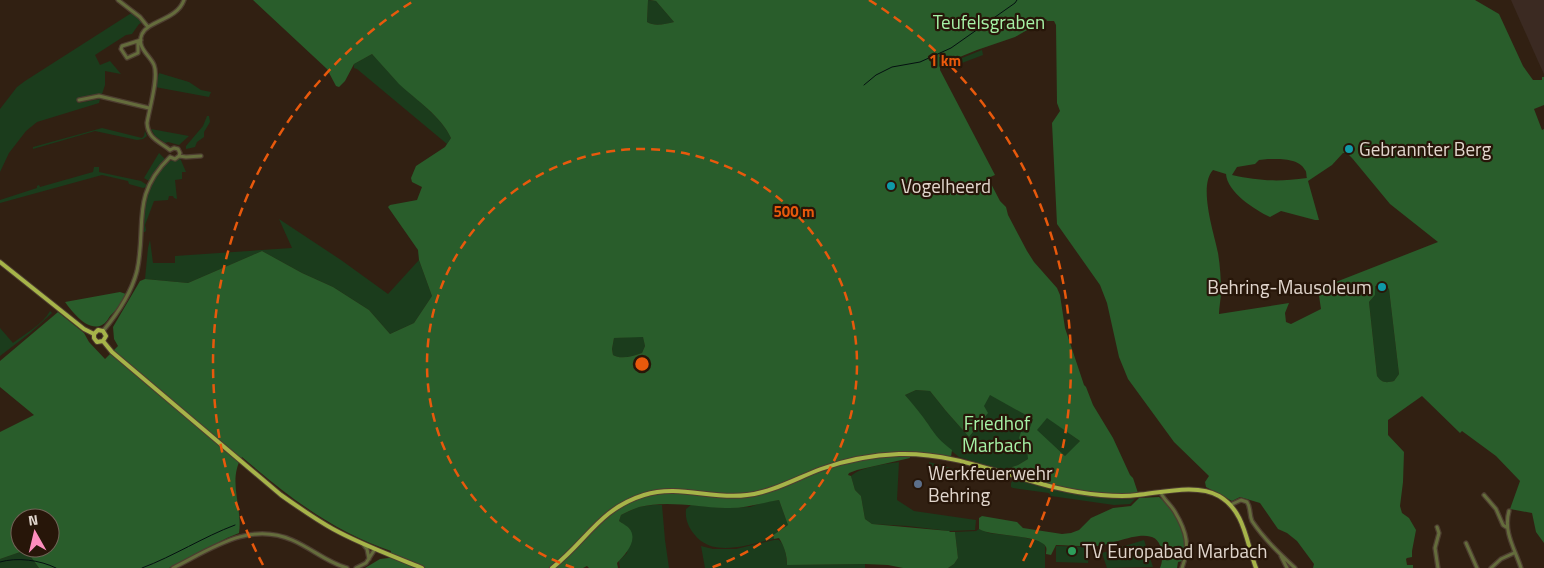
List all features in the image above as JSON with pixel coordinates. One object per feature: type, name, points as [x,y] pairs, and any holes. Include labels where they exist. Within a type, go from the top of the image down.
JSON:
[{"type":"main road","points":[[0,262],[84,329],[94,334]]},
{"type":"main road","points":[[94,334],[98,330],[103,331],[106,336],[103,341]]},
{"type":"main road","points":[[94,334],[97,342],[103,341]]},
{"type":"main road","points":[[103,341],[126,365],[281,495],[335,530],[374,549],[422,568]]},
{"type":"main road","points":[[552,568],[567,556],[607,514],[629,502],[652,493],[676,491],[719,496],[750,495],[769,490],[822,468],[847,461],[898,454],[940,457],[1088,494],[1129,496],[1192,490],[1218,495],[1230,505],[1240,519],[1256,568]]},
{"type":"street","points":[[118,0],[140,17],[148,27]]},
{"type":"street","points":[[140,40],[122,46],[121,49],[127,58],[138,53],[140,40],[148,27],[174,13],[184,0]]},
{"type":"street","points":[[140,40],[144,52],[154,64],[155,70],[155,80],[146,124],[150,136],[170,150]]},
{"type":"street","points":[[79,100],[99,96],[149,108]]},
{"type":"street","points":[[170,150],[178,149],[180,152],[179,156]]},
{"type":"street","points":[[103,331],[125,302],[132,286],[139,255],[141,216],[146,193],[153,179],[170,157],[170,150]]},
{"type":"street","points":[[170,157],[175,159],[179,156],[186,158],[201,156]]},
{"type":"street","points":[[1161,493],[1175,512],[1187,538],[1187,556],[1182,568]]},
{"type":"street","points":[[1484,495],[1496,509],[1503,525],[1507,528]]},
{"type":"street","points":[[1230,505],[1241,500],[1247,502],[1251,519],[1280,556],[1295,568]]},
{"type":"street","points":[[1509,512],[1506,521],[1507,528],[1514,554],[1521,568]]},
{"type":"street","points":[[1437,527],[1439,533],[1435,548],[1438,568]]},
{"type":"street","points":[[173,568],[227,540],[240,535],[256,533],[274,534],[287,538],[338,565],[348,568]]},
{"type":"street","points":[[362,543],[369,559]]},
{"type":"street","points":[[1466,543],[1477,568]]},
{"type":"street","points":[[356,568],[363,565],[369,559],[374,549]]},
{"type":"street","points":[[1491,568],[1501,559],[1514,554]]},
{"type":"street","points":[[1280,556],[1287,568]]},
{"type":"shaded area","points":[[1511,0],[1544,0],[1544,74],[1538,61]]},
{"type":"green space","points":[[253,0],[648,0],[647,22],[657,25],[674,22],[656,1],[650,0],[1475,0],[1499,14],[1523,66],[1533,80],[1542,80],[1542,77],[1544,77],[1544,105],[1534,109],[1542,130],[1544,129],[1544,543],[1536,532],[1532,513],[1510,509],[1520,481],[1496,456],[1462,431],[1460,433],[1422,396],[1388,420],[1388,435],[1404,452],[1400,506],[1402,513],[1409,518],[1416,530],[1412,557],[1406,559],[1407,565],[1413,565],[1413,568],[1313,568],[1314,564],[1297,541],[1278,529],[1260,503],[1240,497],[1232,501],[1206,487],[1205,482],[1209,476],[1174,442],[1128,379],[1119,357],[1107,303],[1100,285],[1057,224],[1052,123],[1060,111],[1057,103],[1056,25],[1054,21],[1047,21],[1046,19],[1015,37],[940,65],[940,70],[995,175],[988,178],[1000,201],[1006,207],[1008,215],[1034,262],[1057,288],[1060,295],[1065,328],[1084,385],[1133,478],[1138,493],[1105,495],[1089,493],[1056,486],[1008,472],[1009,468],[1028,459],[1027,449],[1019,438],[1021,432],[1028,433],[1033,419],[990,395],[984,406],[988,413],[969,437],[930,391],[916,390],[905,395],[936,435],[952,450],[951,457],[909,454],[910,458],[857,470],[848,475],[851,476],[855,490],[861,496],[865,519],[872,524],[955,532],[958,558],[948,568],[903,568],[865,564],[787,565],[786,554],[782,544],[779,538],[774,539],[773,535],[788,525],[779,500],[732,508],[682,504],[660,504],[639,507],[621,515],[619,521],[629,528],[632,533],[632,542],[624,556],[617,563],[618,568],[589,568],[587,566],[583,568],[365,568],[380,559],[389,558],[391,551],[349,534],[312,512],[242,457],[236,475],[239,533],[169,568],[39,568],[32,558],[60,558],[60,508],[10,508],[10,556],[0,559],[0,432],[34,415],[0,387],[0,361],[58,312],[84,333],[89,342],[105,359],[118,346],[114,339],[113,327],[140,281],[145,279],[188,283],[262,251],[302,273],[333,287],[369,310],[390,334],[414,323],[432,296],[419,260],[418,250],[388,207],[417,200],[422,187],[412,182],[411,178],[416,166],[445,147],[451,138],[435,115],[399,84],[372,54],[354,64],[345,81],[339,87],[336,86],[327,69]],"holes":[[[1343,153],[1347,153],[1390,204],[1438,242],[1318,289],[1321,309],[1291,324],[1286,322],[1285,313],[1289,303],[1219,314],[1221,291],[1220,267],[1207,198],[1209,177],[1213,170],[1226,174],[1236,194],[1270,217],[1281,211],[1319,220],[1308,181],[1332,165]],[[1259,160],[1294,161],[1302,166],[1307,178],[1269,180],[1232,175],[1237,167],[1255,164]],[[1384,285],[1389,289],[1399,374],[1391,382],[1382,381],[1377,376],[1369,302],[1375,295],[1375,286]],[[643,337],[645,346],[642,353],[627,357],[613,355],[614,338]],[[1047,418],[1080,441],[1065,456],[1037,430]]]},
{"type":"green space","points":[[648,0],[656,1],[674,22],[657,25],[647,22]]},
{"type":"green space","points":[[133,12],[144,22],[139,24],[132,34],[126,35],[95,55],[100,65],[110,61],[121,74],[105,71],[105,85],[102,94],[77,99],[78,103],[100,99],[99,103],[37,122],[26,131],[9,153],[0,172],[0,109],[17,87]]},
{"type":"green space","points":[[982,50],[983,55],[946,69],[942,66]]},
{"type":"green space","points":[[372,54],[442,124],[451,138],[447,144],[354,68],[354,64]]},
{"type":"green space","points":[[159,73],[189,82],[201,90],[211,92],[209,97],[155,87]]},
{"type":"green space","points":[[207,116],[209,116],[210,122],[204,132],[204,137],[197,142],[195,147],[186,149],[186,146],[203,126]]},
{"type":"green space","points":[[102,128],[142,138],[145,131],[147,136],[143,139],[137,140],[95,131],[33,149],[33,147]]},
{"type":"green space","points":[[151,129],[189,136],[179,145],[165,143],[155,136]]},
{"type":"green space","points":[[159,153],[165,159],[149,181],[144,178]]},
{"type":"green space","points":[[180,158],[186,172],[182,172],[182,179],[175,180],[177,199],[169,196],[168,200],[154,201],[145,225],[146,230],[143,232],[143,214],[152,184],[157,175],[170,161]]},
{"type":"green space","points":[[94,167],[99,167],[99,172],[141,181],[147,185],[143,188],[129,184],[128,181],[102,175],[0,203],[0,200],[37,188],[39,185],[40,187],[93,172]]},
{"type":"green space","points":[[279,219],[388,294],[419,260],[432,296],[414,323],[390,334],[369,310],[333,287],[302,273],[262,251],[188,283],[145,279],[150,240],[153,263],[175,263],[175,256],[292,248]]},
{"type":"green space","points":[[1384,285],[1389,289],[1399,374],[1394,381],[1387,382],[1380,380],[1377,376],[1369,302],[1375,295],[1375,286]]},
{"type":"green space","points":[[120,292],[126,294],[121,303],[105,323],[97,326],[86,324],[65,302]]},
{"type":"green space","points":[[50,311],[52,313],[30,333],[0,356],[0,328],[13,343],[38,324]]},
{"type":"green space","points":[[643,336],[645,346],[642,353],[623,357],[613,355],[614,338]]},
{"type":"green space","name":"Friedhof Marbach","points":[[916,390],[930,391],[969,437],[987,414],[983,406],[990,394],[1033,419],[1028,433],[1022,441],[1028,449],[1028,459],[1009,468],[1008,472],[959,457],[932,433],[927,423],[905,395]]},
{"type":"green space","points":[[1047,417],[1080,441],[1066,457],[1036,430]]},
{"type":"green space","points":[[899,462],[897,500],[914,511],[976,520],[975,530],[949,531],[872,524],[865,519],[861,496],[855,490],[851,476],[867,468]]},
{"type":"green space","points":[[929,462],[958,470],[972,470],[977,474],[965,474],[965,478],[933,468],[929,466]]},
{"type":"green space","points":[[1014,479],[1059,491],[1089,496],[1135,499],[1130,504],[1114,505],[1051,496],[1049,493],[1013,488],[1011,483]]},
{"type":"green space","points":[[1159,497],[1177,518],[1185,539],[1186,547],[1183,561],[1178,562],[1177,568],[1160,568],[1162,561],[1161,549],[1157,541],[1151,537],[1133,537],[1095,546],[1056,545],[1051,555],[1046,554],[1046,547],[1035,540],[985,532],[979,529],[979,518],[982,516],[1017,522],[1023,528],[1062,534],[1071,533],[1079,530],[1091,518],[1113,508],[1131,506],[1139,498]]},
{"type":"green space","points":[[779,500],[788,525],[773,535],[774,539],[743,546],[721,548],[702,542],[694,534],[687,519],[686,509],[691,505],[724,508],[750,507],[764,502]]},
{"type":"green space","points":[[662,505],[669,568],[620,568],[619,561],[627,553],[630,529],[619,521],[621,515],[638,507]]},
{"type":"green space","points":[[979,529],[989,533],[1022,537],[1042,542],[1045,546],[1045,568],[948,568],[958,558],[955,532],[976,531]]},
{"type":"green space","points":[[779,540],[783,545],[787,565],[865,564],[865,568],[705,568],[701,546],[713,549],[736,549]]},
{"type":"green space","points":[[1144,540],[1153,567],[1107,568],[1102,553]]},
{"type":"green space","name":"TV Europabad Marbach","points":[[1056,546],[1089,547],[1088,563],[1056,562]]},
{"type":"green space","points":[[10,556],[10,558],[32,558],[39,568],[0,568],[0,559]]},
{"type":"waterway","name":"Teufelsgraben","points":[[864,85],[876,75],[892,67],[920,62],[951,48],[1017,0]]},
{"type":"waterway","points":[[142,568],[235,525]]},
{"type":"waterway","points":[[0,562],[28,560],[56,568]]},
{"type":"place","name":"Gebrannter Berg","points":[[1349,149]]},
{"type":"place","name":"Vogelheerd","points":[[891,186]]},
{"type":"place","name":"Behring-Mausoleum","points":[[1382,287]]},
{"type":"place","name":"Werkfeuerwehr Behring","points":[[918,484]]},
{"type":"place","name":"TV Europabad Marbach","points":[[1072,551]]}]
